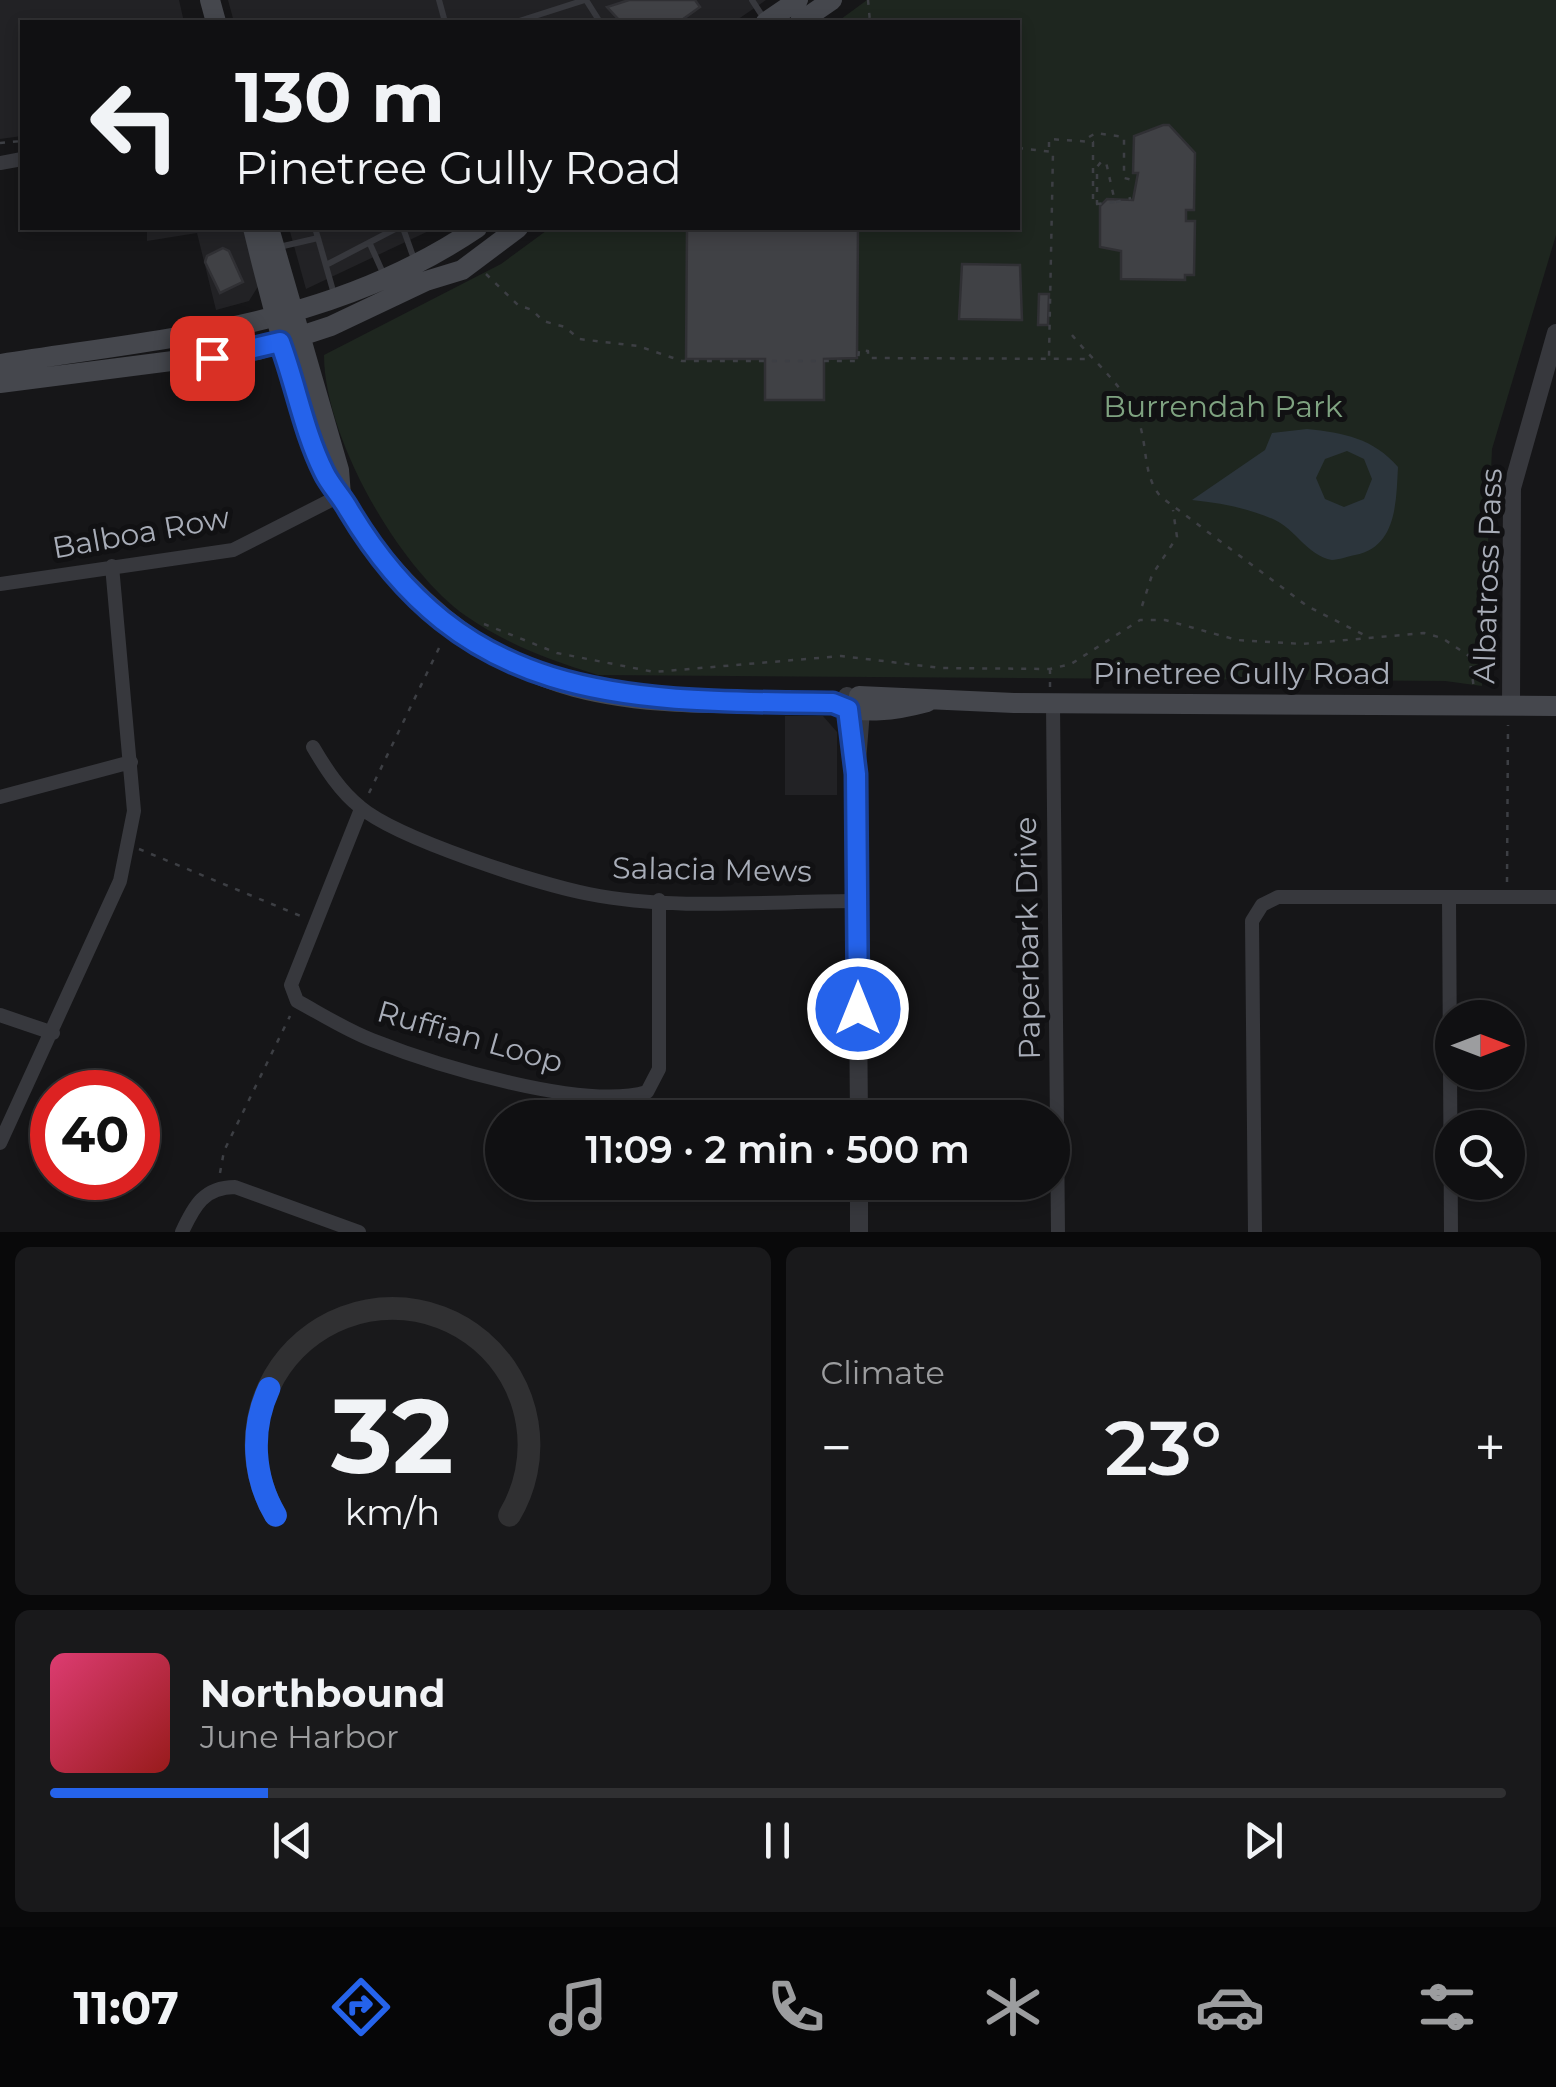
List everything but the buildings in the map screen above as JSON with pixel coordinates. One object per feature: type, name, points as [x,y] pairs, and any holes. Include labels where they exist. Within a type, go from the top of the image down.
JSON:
[{"type":"main road","points":[[769,20],[798,0]]},
{"type":"main road","points":[[803,20],[832,0]]},
{"type":"main road","points":[[0,364],[284,318],[386,279],[473,230]]},
{"type":"main road","points":[[0,383],[212,358],[290,340],[477,261],[519,230]]},
{"type":"main road","name":"Pinetree Gully Road","points":[[267,243],[325,475],[390,569],[444,620],[516,666],[576,687],[639,698],[850,703],[897,710],[927,702],[1051,697],[1511,712],[1556,706]]},
{"type":"street","name":"Albatross Pass","points":[[1511,712],[1512,488],[1556,333]]},
{"type":"street","name":"Balboa Row","points":[[0,584],[233,550],[340,495]]},
{"type":"street","points":[[0,1143],[120,881],[129,845],[134,810],[112,566]]},
{"type":"street","name":"Paperbark Drive","points":[[1051,697],[1058,1232]]},
{"type":"street","points":[[850,703],[856,774],[858,1100]]},
{"type":"street","name":"Salacia Mews","points":[[313,747],[329,774],[361,809],[455,854],[588,894],[659,900],[857,901]]},
{"type":"street","points":[[0,797],[130,762]]},
{"type":"street","points":[[297,1001],[291,985],[295,967],[318,923],[361,809]]},
{"type":"street","points":[[1255,1232],[1252,922],[1262,905],[1278,897],[1556,897]]},
{"type":"street","points":[[1448,898],[1451,1232]]},
{"type":"street","name":"Ruffian Loop","points":[[297,1001],[370,1040],[449,1065],[579,1096],[623,1100],[647,1092],[659,1069],[659,900]]},
{"type":"street","points":[[0,1015],[53,1034]]},
{"type":"street","points":[[182,1232],[196,1204],[217,1187],[235,1187],[358,1232]]},
{"type":"street","points":[[859,1200],[859,1232]]},
{"type":"lane","points":[[522,20],[586,0]]},
{"type":"lane","points":[[316,230],[335,300]]},
{"type":"lane","points":[[326,266],[396,230]]},
{"type":"lane","points":[[401,230],[416,265]]},
{"type":"lane","points":[[267,243],[318,238]]},
{"type":"lane","points":[[370,244],[386,279]]},
{"type":"path","points":[[1048,148],[1049,139],[1088,138],[1096,133],[1124,136],[1124,178],[1133,180]]},
{"type":"path","points":[[1088,138],[1093,142],[1093,204],[1131,198]]},
{"type":"path","points":[[1020,148],[1048,148],[1053,152],[1050,358]]},
{"type":"path","points":[[1097,204],[1097,167],[1101,162],[1106,162],[1115,202]]},
{"type":"path","points":[[477,261],[510,299],[543,321],[565,327],[579,339],[638,346],[682,361],[858,361],[859,350],[868,351],[868,358],[1091,359]]},
{"type":"path","points":[[1072,335],[1131,404],[1142,431],[1151,486],[1173,509],[1307,606],[1368,637]]},
{"type":"path","points":[[1142,606],[1152,575],[1177,537],[1173,509]]},
{"type":"path","points":[[470,620],[501,627],[557,653],[654,672],[840,656],[941,668],[1050,669],[1071,664],[1140,620],[1166,620],[1237,640],[1302,644],[1404,632],[1442,638],[1473,660],[1474,692]]},
{"type":"path","points":[[361,809],[440,646]]},
{"type":"path","points":[[1050,669],[1051,697]]},
{"type":"path","points":[[1507,896],[1511,712]]},
{"type":"path","points":[[129,845],[318,923]]},
{"type":"path","points":[[217,1187],[224,1151],[297,1001]]},
{"type":"shaded area","points":[[0,0],[179,0],[184,20],[20,20],[20,136],[0,139]]},
{"type":"shaded area","points":[[228,0],[766,0],[737,20],[233,20]]},
{"type":"shaded area","points":[[147,230],[245,230],[259,285],[249,301],[216,310],[197,233],[147,241]]},
{"type":"shaded area","points":[[290,230],[431,230],[306,289]]},
{"type":"shaded area","points":[[1307,429],[1345,435],[1378,449],[1398,467],[1391,521],[1379,543],[1355,555],[1323,558],[1275,520],[1255,512],[1192,500],[1265,450],[1272,433]],"holes":[[[1347,451],[1364,459],[1372,479],[1364,499],[1344,507],[1325,499],[1316,478],[1325,459]]]},
{"type":"shaded area","points":[[785,716],[823,716],[837,732],[837,795],[785,795]]},
{"type":"green space","name":"Burrendah Park","points":[[867,0],[1556,0],[1556,235],[1492,449],[1482,686],[1445,681],[598,675],[498,635],[441,595],[392,534],[351,461],[327,388],[324,355],[501,264],[547,230],[1020,230],[1020,20],[840,20]]},
{"type":"route","points":[[212,358],[280,342],[325,475],[364,534],[390,569],[444,620],[516,666],[576,687],[639,698],[833,703],[848,709],[856,774],[858,1009]]}]
